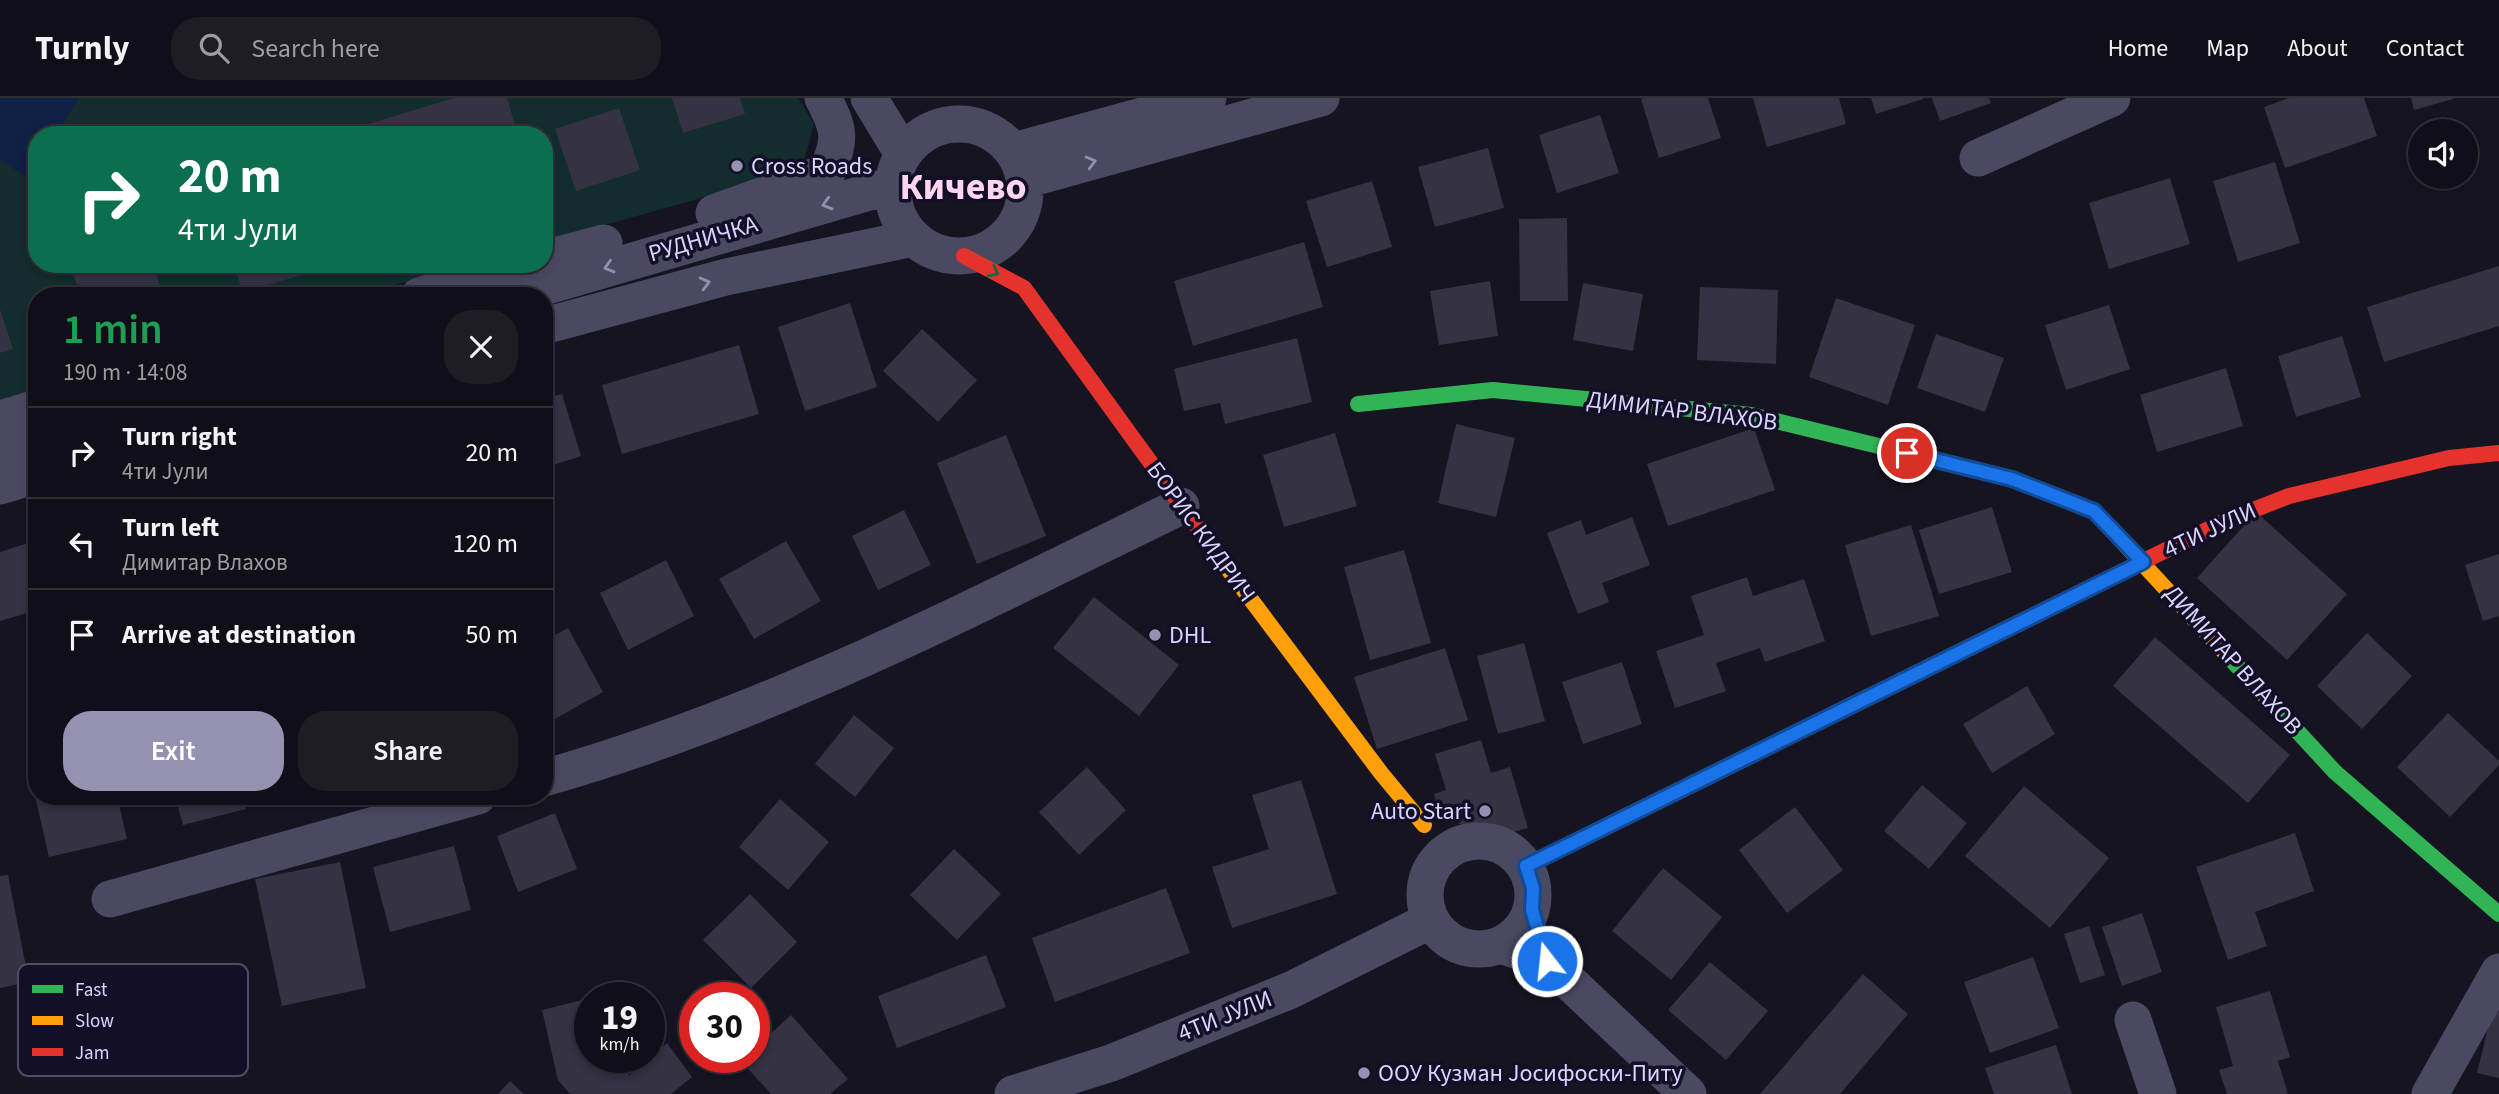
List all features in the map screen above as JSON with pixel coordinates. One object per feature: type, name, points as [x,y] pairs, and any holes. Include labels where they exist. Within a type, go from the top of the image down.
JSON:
[{"type":"street","points":[[553,257],[711,214],[827,172],[836,150],[836,124],[823,98]]},
{"type":"street","points":[[869,98],[898,170]]},
{"type":"street","points":[[893,98],[931,130]]},
{"type":"street","points":[[1020,182],[1208,98]]},
{"type":"street","points":[[1020,182],[1321,98]]},
{"type":"street","points":[[1978,158],[2112,98]]},
{"type":"street","points":[[1020,182],[1012,231],[999,244],[983,252],[964,256],[946,255],[929,249],[914,238],[902,223],[895,204],[898,170],[915,140],[931,130],[949,124],[968,124],[1001,138],[1020,182],[1024,288]]},
{"type":"street","name":"РУДНИЧКА","points":[[540,287],[898,170]]},
{"type":"street","name":"РУДНИЧКА","points":[[553,324],[726,277],[914,238]]},
{"type":"street","name":"БОРИС КИДРИЧ","points":[[964,256],[1024,288],[1181,506],[1381,773],[1424,825]]},
{"type":"street","points":[[449,287],[495,273]]},
{"type":"street","name":"ДИМИТАР ВЛАХОВ","points":[[1358,404],[1493,390],[1751,415],[2012,479],[2094,511],[2335,772],[2499,914]]},
{"type":"street","points":[[0,419],[28,411]]},
{"type":"street","points":[[0,454],[28,446]]},
{"type":"street","name":"4ТИ ЈУЛИ","points":[[1526,866],[2225,521],[2289,496],[2449,458],[2499,453]]},
{"type":"street","points":[[0,486],[28,478]]},
{"type":"street","points":[[553,775],[752,708],[911,636],[1181,506]]},
{"type":"street","points":[[110,900],[446,805]]},
{"type":"street","points":[[1430,871],[1424,825],[1469,841],[1490,842],[1510,850],[1526,866],[1533,888],[1532,910],[1547,961]]},
{"type":"street","points":[[1469,841],[1446,852],[1430,871],[1425,887],[1431,920],[1446,938],[1466,948],[1483,950],[1501,946],[1520,931],[1532,910]]},
{"type":"street","name":"4ТИ ЈУЛИ","points":[[1013,1094],[1111,1063],[1291,990],[1431,920]]},
{"type":"street","points":[[1501,946],[1547,961],[1688,1094]]},
{"type":"street","points":[[2430,1094],[2499,972]]},
{"type":"street","points":[[2133,1020],[2158,1094]]},
{"type":"green space","points":[[0,98],[798,98],[814,124],[803,164],[694,200],[553,239],[553,126],[28,126],[28,273],[436,273],[388,287],[28,287],[28,393],[0,401]]},
{"type":"water","points":[[0,98],[79,98],[61,126],[28,126],[27,178],[0,159]]},
{"type":"building","points":[[454,98],[507,98],[515,126],[362,126]]},
{"type":"building","points":[[672,98],[740,98],[745,114],[683,133]]},
{"type":"building","points":[[1708,98],[1721,138],[1659,158],[1641,99]]},
{"type":"building","points":[[1753,98],[1839,98],[1846,124],[1767,147]]},
{"type":"building","points":[[1871,98],[1923,98],[1923,99],[1876,114]]},
{"type":"building","points":[[1932,98],[1989,98],[1991,103],[1940,121]]},
{"type":"building","points":[[2289,98],[2364,98],[2377,136],[2285,168],[2264,107]]},
{"type":"building","points":[[2411,98],[2453,98],[2453,99],[2414,110]]},
{"type":"building","points":[[619,108],[640,170],[576,191],[555,129]]},
{"type":"building","points":[[1600,115],[1619,173],[1557,193],[1539,135]]},
{"type":"building","points":[[1488,148],[1504,208],[1435,227],[1418,167]]},
{"type":"building","points":[[2275,162],[2300,243],[2238,262],[2213,181]]},
{"type":"building","points":[[2170,178],[2190,244],[2109,269],[2089,203]]},
{"type":"building","points":[[1372,181],[1392,247],[1327,267],[1306,201]]},
{"type":"building","points":[[1567,218],[1568,301],[1520,301],[1519,219]]},
{"type":"building","points":[[1304,242],[1323,307],[1193,346],[1174,281]]},
{"type":"building","points":[[2499,266],[2499,326],[2384,362],[2367,307]]},
{"type":"building","points":[[73,273],[156,273],[160,287],[77,287]]},
{"type":"building","points":[[237,273],[307,273],[262,287],[241,287]]},
{"type":"building","points":[[1490,281],[1498,336],[1439,345],[1430,291]]},
{"type":"building","points":[[1583,283],[1643,294],[1633,351],[1573,340]]},
{"type":"building","points":[[1700,287],[1778,290],[1776,364],[1697,360]]},
{"type":"building","points":[[1836,298],[1915,325],[1888,405],[1809,377]]},
{"type":"building","points":[[850,303],[877,387],[805,411],[778,327]]},
{"type":"building","points":[[2109,305],[2130,369],[2066,390],[2045,325]]},
{"type":"building","points":[[0,309],[13,349],[0,353]]},
{"type":"building","points":[[922,329],[977,380],[938,422],[883,371]]},
{"type":"building","points":[[1936,334],[2004,358],[1985,412],[1917,388]]},
{"type":"building","points":[[2342,336],[2361,397],[2296,417],[2278,356]]},
{"type":"building","points":[[1297,338],[1312,402],[1225,424],[1220,403],[1184,411],[1174,369]]},
{"type":"building","points":[[739,345],[759,414],[622,454],[602,385]]},
{"type":"building","points":[[2226,368],[2243,426],[2157,452],[2140,395]]},
{"type":"building","points":[[562,394],[581,456],[553,465],[553,396]]},
{"type":"building","points":[[1456,424],[1515,438],[1496,517],[1438,503]]},
{"type":"building","points":[[1754,428],[1775,490],[1668,526],[1647,464]]},
{"type":"building","points":[[1335,433],[1357,506],[1284,527],[1263,455]]},
{"type":"building","points":[[1006,435],[1046,536],[977,564],[937,463]]},
{"type":"building","points":[[1992,507],[2012,572],[1939,594],[1919,530]]},
{"type":"building","points":[[904,510],[931,565],[878,590],[852,536]]},
{"type":"building","points":[[2256,512],[2347,594],[2287,660],[2197,578]]},
{"type":"building","points":[[1632,517],[1650,565],[1602,583],[1609,602],[1578,614],[1547,533],[1581,520],[1586,535]]},
{"type":"building","points":[[1911,525],[1939,616],[1871,636],[1845,545]]},
{"type":"building","points":[[786,541],[821,601],[754,639],[719,579]]},
{"type":"building","points":[[28,543],[28,613],[0,621],[0,552]]},
{"type":"building","points":[[1404,550],[1431,643],[1370,660],[1344,567]]},
{"type":"building","points":[[2499,554],[2499,616],[2483,621],[2465,565]]},
{"type":"building","points":[[666,560],[694,616],[628,650],[600,593]]},
{"type":"building","points":[[1747,577],[1753,596],[1804,579],[1825,641],[1765,662],[1760,648],[1716,663],[1726,691],[1675,708],[1656,651],[1704,635],[1691,596]]},
{"type":"building","points":[[1094,597],[1179,665],[1139,716],[1053,648]]},
{"type":"building","points":[[568,628],[603,692],[553,720],[553,636]]},
{"type":"building","points":[[2367,633],[2412,676],[2362,729],[2317,686]]},
{"type":"building","points":[[2155,637],[2290,755],[2248,803],[2113,686]]},
{"type":"building","points":[[1524,643],[1545,721],[1498,734],[1477,656]]},
{"type":"building","points":[[1445,648],[1468,720],[1377,749],[1354,677]]},
{"type":"building","points":[[1622,662],[1642,724],[1583,744],[1562,682]]},
{"type":"building","points":[[2027,686],[2055,734],[1992,773],[1963,724]]},
{"type":"building","points":[[2448,713],[2499,761],[2499,765],[2450,817],[2397,767]]},
{"type":"building","points":[[854,715],[894,748],[855,797],[815,764]]},
{"type":"building","points":[[1481,740],[1491,773],[1510,767],[1528,828],[1500,836],[1466,827],[1440,814],[1434,794],[1446,790],[1435,754]]},
{"type":"building","points":[[1087,767],[1126,810],[1079,855],[1039,812]]},
{"type":"building","points":[[1301,780],[1337,894],[1232,928],[1212,867],[1269,849],[1252,795]]},
{"type":"building","points":[[1922,785],[1967,823],[1929,869],[1884,831]]},
{"type":"building","points":[[2024,786],[2109,858],[2050,928],[1965,856]]},
{"type":"building","points":[[780,799],[829,842],[788,890],[739,847]]},
{"type":"building","points":[[37,805],[119,805],[127,839],[49,857]]},
{"type":"building","points":[[177,805],[245,805],[246,809],[183,825]]},
{"type":"building","points":[[1795,807],[1843,870],[1787,913],[1739,850]]},
{"type":"building","points":[[555,813],[577,869],[518,892],[497,836]]},
{"type":"building","points":[[2295,833],[2314,891],[2255,912],[2267,946],[2228,960],[2196,867]]},
{"type":"building","points":[[454,846],[471,910],[390,932],[373,867]]},
{"type":"building","points":[[954,849],[1001,894],[957,940],[910,895]]},
{"type":"building","points":[[340,862],[366,988],[282,1006],[255,879]]},
{"type":"building","points":[[1663,868],[1722,917],[1671,980],[1612,931]]},
{"type":"building","points":[[8,875],[25,964],[18,964],[18,984],[0,988],[0,876]]},
{"type":"building","points":[[1166,888],[1190,953],[1055,1002],[1032,938]]},
{"type":"building","points":[[750,894],[797,942],[757,982],[745,982],[703,940]]},
{"type":"building","points":[[2142,913],[2162,972],[2122,986],[2102,927]]},
{"type":"building","points":[[2089,926],[2105,975],[2080,983],[2064,934]]},
{"type":"building","points":[[986,955],[1006,1007],[897,1048],[878,996]]},
{"type":"building","points":[[2033,957],[2059,1028],[1990,1053],[1964,982]]},
{"type":"building","points":[[1710,962],[1768,1011],[1726,1060],[1668,1010]]},
{"type":"building","points":[[1863,974],[1908,1014],[1840,1094],[1760,1094]]},
{"type":"building","points":[[2270,991],[2290,1057],[2278,1061],[2288,1094],[2227,1094],[2219,1070],[2233,1066],[2216,1007]]},
{"type":"building","points":[[2495,999],[2499,1000],[2499,1078],[2477,1073]]},
{"type":"building","points":[[574,1002],[574,1073],[628,1073],[629,1076],[632,1073],[665,1073],[667,1043],[679,1059],[679,1073],[689,1073],[692,1077],[671,1094],[570,1094],[558,1080],[542,1010]]},
{"type":"building","points":[[791,1015],[848,1079],[830,1094],[771,1094],[752,1073],[770,1073],[770,1034]]},
{"type":"building","points":[[2056,1045],[2072,1094],[1994,1094],[1985,1068]]},
{"type":"building","points":[[510,1081],[524,1094],[498,1094]]},
{"type":"traffic: fast","points":[[1358,404],[1493,390],[1751,415],[1895,450]]},
{"type":"traffic: fast","points":[[1526,866],[2026,619]]},
{"type":"traffic: fast","points":[[2228,656],[2335,772],[2499,914]]},
{"type":"traffic: slow","points":[[1895,450],[2012,479],[2094,511],[2228,656]]},
{"type":"traffic: slow","points":[[1219,557],[1381,773],[1424,825]]},
{"type":"traffic: jam","points":[[964,256],[1024,288],[1219,557]]},
{"type":"traffic: jam","points":[[2026,619],[2225,521],[2289,496],[2449,458],[2499,453]]},
{"type":"place","name":"Cross Roads","points":[[737,166]]},
{"type":"place","name":"DHL","points":[[1155,635]]},
{"type":"place","name":"Auto Start","points":[[1485,811]]},
{"type":"place","name":"ООУ Кузман Јосифоски-Питу","points":[[1364,1073]]},
{"type":"district","name":"Кичево","points":[[963,187]]},
{"type":"route","points":[[1547,961],[1532,910],[1533,888],[1526,866],[2143,562],[2094,511],[2012,479],[1907,453]]}]
